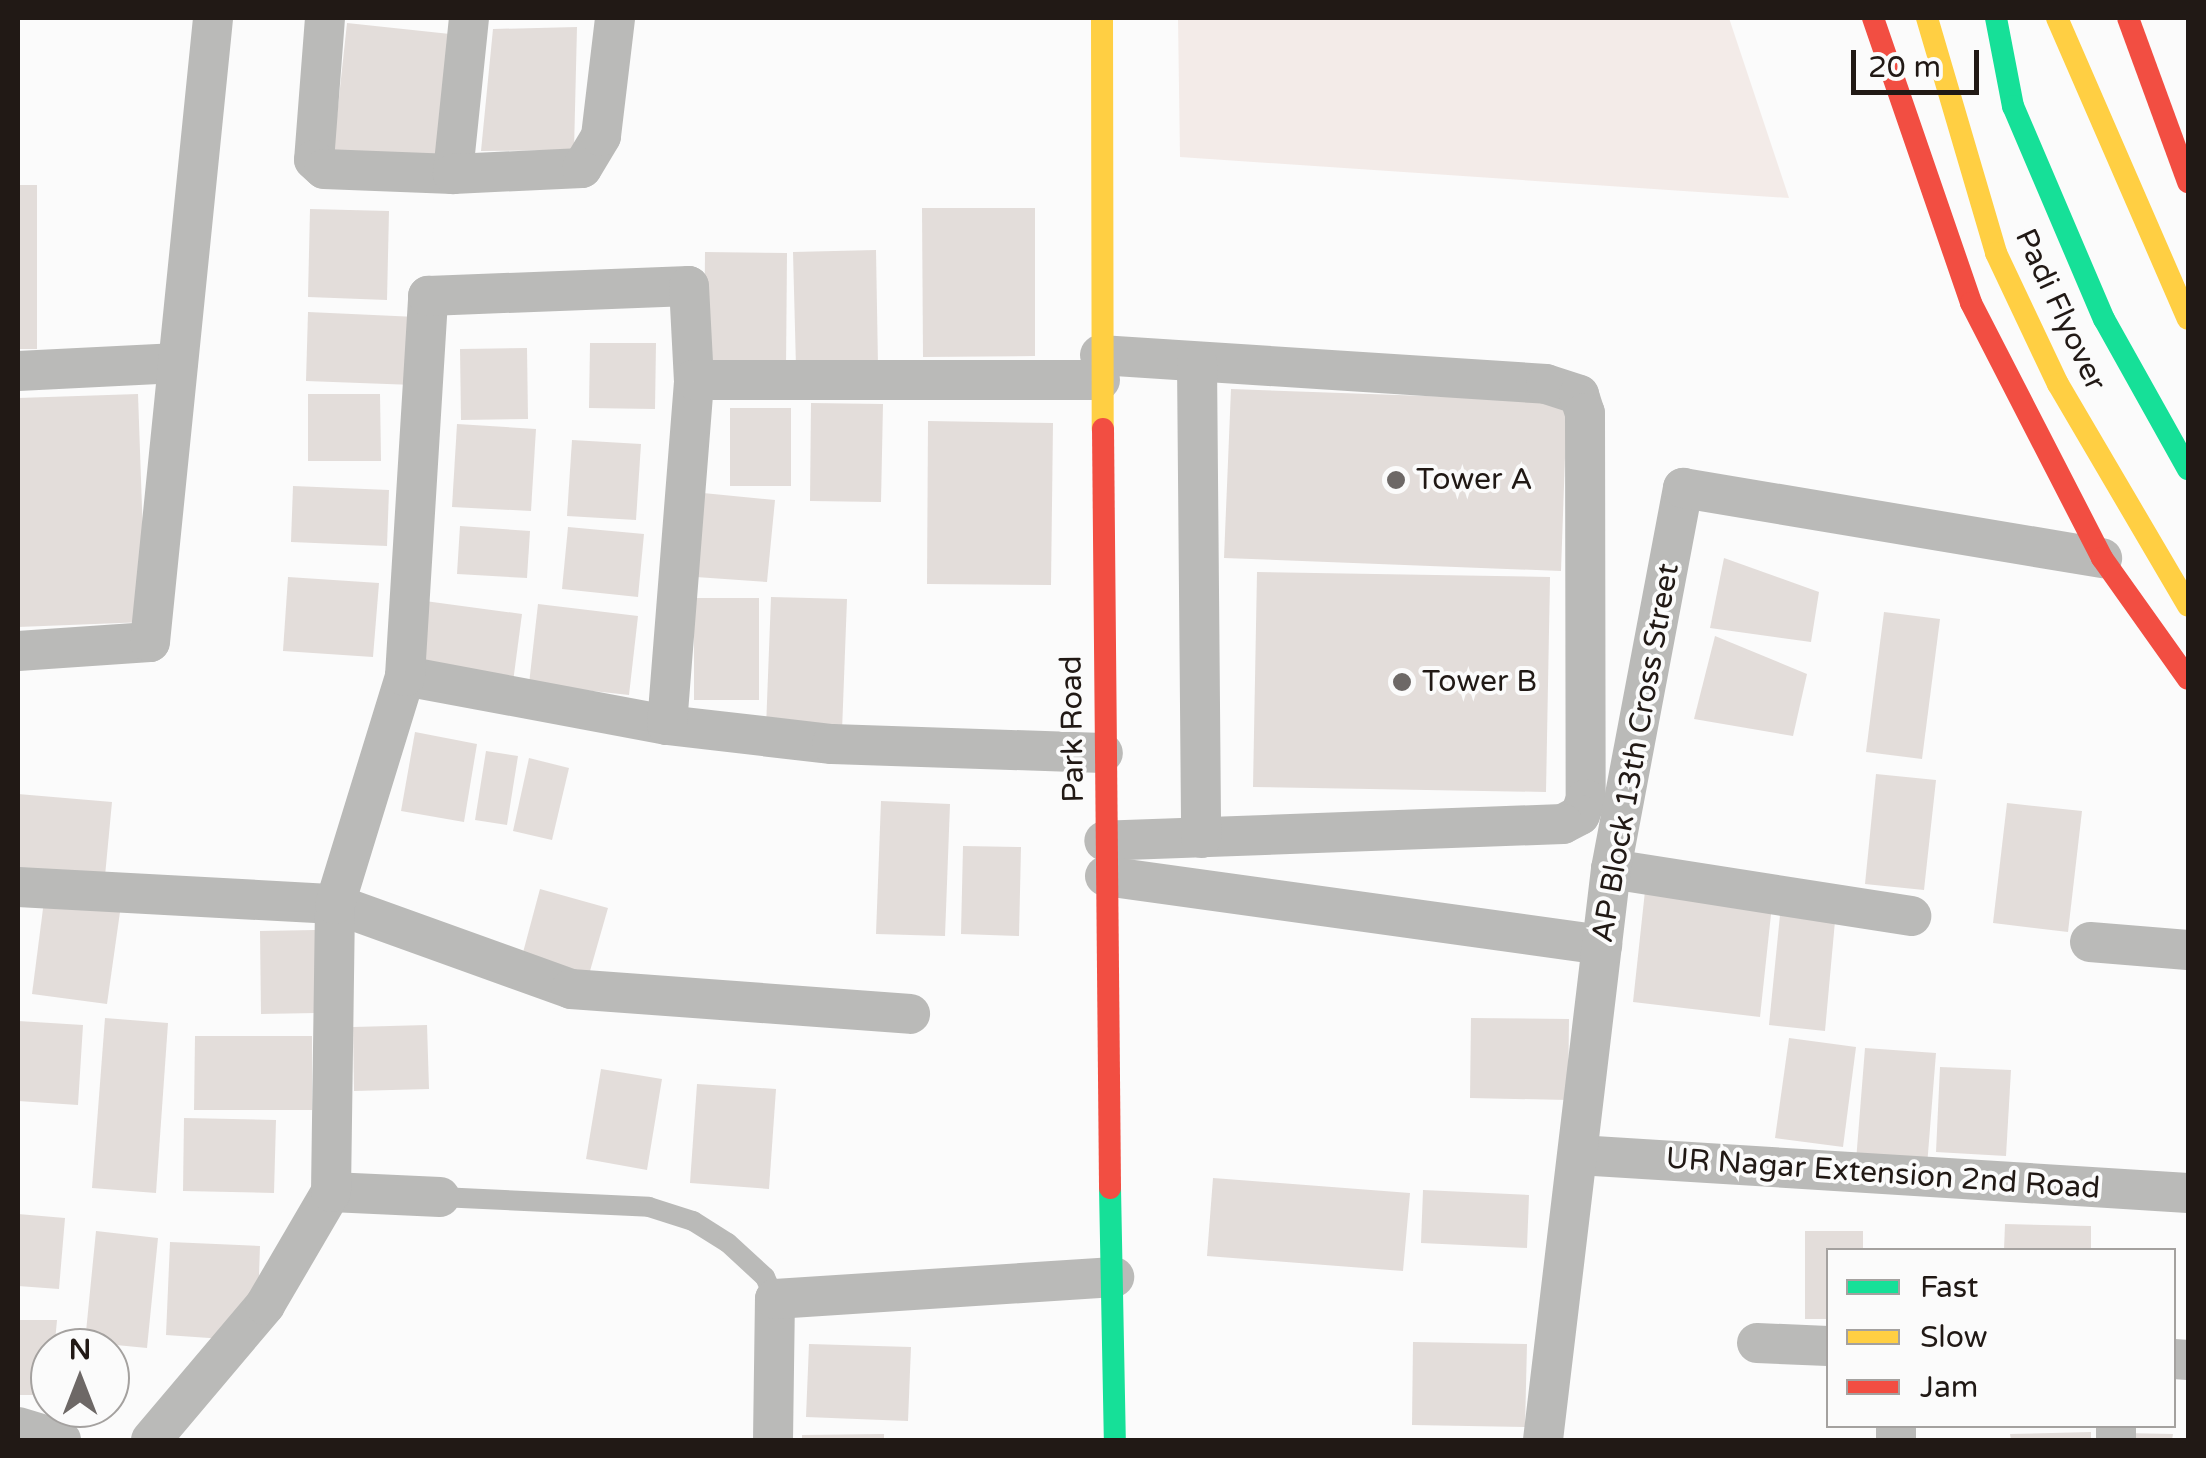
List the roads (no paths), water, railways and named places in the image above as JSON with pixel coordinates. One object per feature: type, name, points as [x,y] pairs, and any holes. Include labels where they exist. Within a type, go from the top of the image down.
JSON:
[{"type":"main road","name":"Park Road","points":[[1102,18],[1103,753],[1115,1440]]},
{"type":"main road","points":[[1873,18],[1971,303],[2102,558],[2188,680]]},
{"type":"main road","name":"Padi Flyover","points":[[1927,18],[1996,253],[2058,384],[2188,606]]},
{"type":"main road","points":[[1996,18],[2013,106],[2096,301],[2188,469]]},
{"type":"main road","points":[[2057,18],[2188,319]]},
{"type":"main road","points":[[2128,18],[2188,182]]},
{"type":"street","points":[[18,651],[150,642],[212,18]]},
{"type":"street","points":[[325,18],[314,160],[324,169],[453,174],[582,168],[596,154],[601,136],[615,18]]},
{"type":"street","points":[[453,174],[469,18]]},
{"type":"street","points":[[151,1440],[265,1305],[331,1192],[335,904],[405,676],[428,296],[689,286],[694,380],[667,725]]},
{"type":"street","points":[[1198,362],[1201,838]]},
{"type":"street","points":[[694,380],[1198,362],[1546,384],[1579,395],[1585,433],[1586,799],[1580,815],[1563,824],[1201,838],[1104,859]]},
{"type":"street","points":[[18,371],[178,363]]},
{"type":"street","name":"AP Block 13th Cross Street","points":[[1544,1440],[1610,870],[1682,488],[2102,558]]},
{"type":"street","points":[[405,676],[667,725],[832,744],[1103,753]]},
{"type":"street","points":[[1104,859],[1602,945]]},
{"type":"street","points":[[1610,870],[1911,916]]},
{"type":"street","points":[[18,887],[335,904],[571,989],[910,1014]]},
{"type":"street","points":[[2090,942],[2188,950]]},
{"type":"street","name":"UR Nagar Extension 2nd Road","points":[[1578,1155],[2188,1192]]},
{"type":"street","points":[[331,1192],[440,1197]]},
{"type":"street","points":[[773,1440],[775,1298],[1114,1277]]},
{"type":"street","points":[[1757,1343],[1826,1346]]},
{"type":"street","points":[[18,1427],[61,1440]]},
{"type":"lane","points":[[440,1197],[648,1207],[693,1222],[728,1244],[765,1277],[775,1298]]},
{"type":"place","name":"Tower A","points":[[1396,480]]},
{"type":"place","name":"Tower B","points":[[1402,682]]}]
